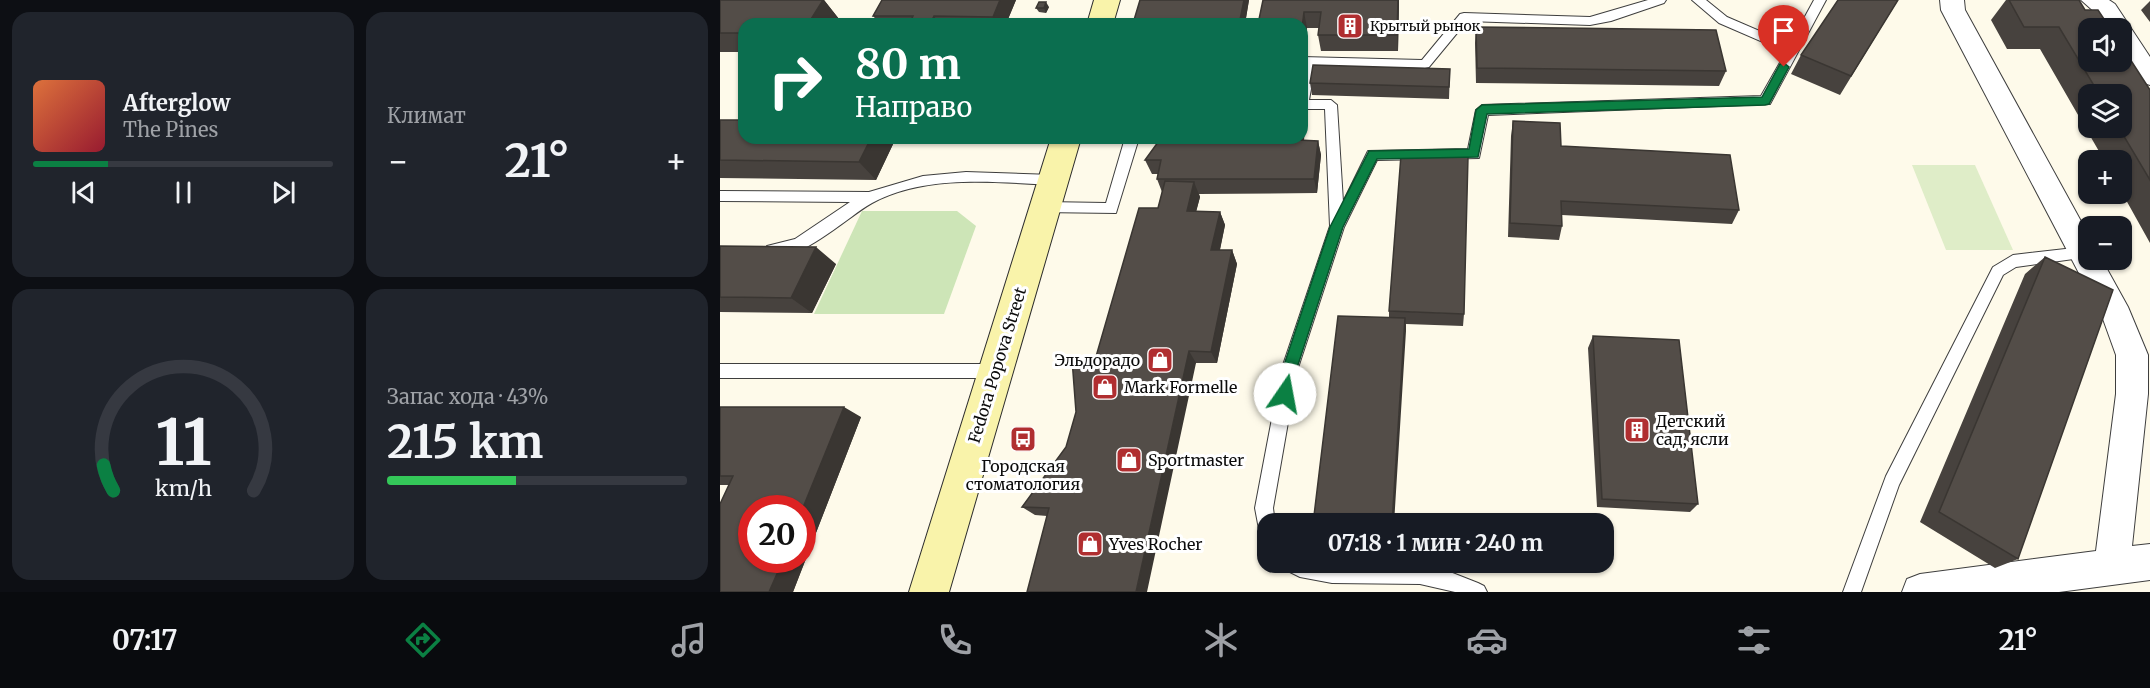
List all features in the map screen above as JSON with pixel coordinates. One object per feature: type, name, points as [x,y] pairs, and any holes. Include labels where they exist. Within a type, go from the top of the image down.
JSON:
[{"type":"street","points":[[1102,18],[1107,0]]},
{"type":"street","points":[[1952,0],[1953,10],[2078,244]]},
{"type":"street","points":[[2093,0],[2107,10],[2112,18]]},
{"type":"street","points":[[2132,48],[2150,76]]},
{"type":"street","name":"Fedora Popova Street","points":[[929,592],[1064,144]]},
{"type":"street","points":[[2092,270],[2117,316],[2132,355],[2132,394],[2112,567]]},
{"type":"street","points":[[1920,592],[2150,562]]},
{"type":"lane","points":[[1308,61],[1425,64],[1464,17],[1590,21],[1607,18],[1660,0]]},
{"type":"lane","points":[[1698,0],[1723,20],[1793,50]]},
{"type":"lane","points":[[1265,513],[1289,371],[1337,227],[1373,155],[1474,154],[1482,110],[1765,101],[1820,0]]},
{"type":"lane","points":[[1308,104],[1331,105],[1337,227]]},
{"type":"lane","points":[[755,249],[779,250],[799,244],[870,197],[894,188],[940,177],[1049,194],[1111,209],[1130,144]]},
{"type":"lane","points":[[720,196],[870,197]]},
{"type":"lane","points":[[1852,592],[1892,483],[1998,271],[2013,261],[2078,254]]},
{"type":"lane","points":[[720,371],[995,371]]},
{"type":"lane","points":[[1352,573],[1423,575],[1459,584],[1478,592]]},
{"type":"green space","points":[[1912,165],[1975,165],[2013,250],[1946,250]]},
{"type":"green space","points":[[862,211],[957,211],[976,226],[944,314],[814,314]]},
{"type":"building","points":[[720,0],[823,0],[812,18],[738,18],[738,33],[720,33]]},
{"type":"building","points":[[882,0],[1000,0],[993,17],[873,16]]},
{"type":"building","points":[[1140,0],[1244,0],[1240,18],[1135,18]]},
{"type":"building","name":"Крытый рынок","points":[[1263,0],[1398,0],[1397,35],[1318,35],[1321,12],[1304,12],[1303,18],[1259,18]]},
{"type":"building","points":[[1838,0],[1898,0],[1851,76],[1801,55]]},
{"type":"building","points":[[2009,0],[2079,0],[2085,10],[2098,10],[2103,18],[2078,18],[2078,59],[2059,27],[2024,27]]},
{"type":"building","points":[[1039,2],[1046,2],[1044,8],[1036,8]]},
{"type":"building","points":[[1476,27],[1716,30],[1726,71],[1477,68]]},
{"type":"building","points":[[2132,62],[2150,90],[2150,180],[2125,138],[2132,138],[2132,84],[2093,84],[2086,72],[2132,72]]},
{"type":"building","points":[[1313,65],[1450,69],[1449,87],[1310,83]]},
{"type":"building","points":[[720,120],[738,120],[738,144],[868,144],[859,162],[720,160]]},
{"type":"building","points":[[1513,121],[1560,123],[1561,146],[1730,155],[1739,210],[1561,201],[1562,226],[1510,223]]},
{"type":"building","points":[[1308,140],[1318,141],[1314,179],[1157,179],[1161,160],[1145,160],[1157,144],[1308,144]]},
{"type":"building","points":[[1401,155],[1468,157],[1464,314],[1389,311]]},
{"type":"building","points":[[1165,181],[1194,182],[1187,211],[1220,212],[1211,250],[1232,250],[1211,352],[1189,351],[1136,592],[1027,592],[1049,508],[1022,507],[1066,447],[1076,412],[1072,359],[1095,360],[1139,208],[1158,208]]},
{"type":"building","points":[[720,246],[816,247],[791,298],[720,297]]},
{"type":"building","points":[[2045,257],[2113,290],[2018,559],[1939,512]]},
{"type":"building","points":[[1338,316],[1405,318],[1393,513],[1314,513]]},
{"type":"building","name":"Детский сад, ясли","points":[[1593,336],[1679,340],[1698,504],[1602,499]]},
{"type":"building","points":[[720,407],[844,407],[808,495],[738,495],[738,573],[777,573],[769,592],[720,592],[720,504],[733,476],[720,476]]},
{"type":"place","name":"Крытый рынок","points":[[1350,26]]},
{"type":"place","name":"Эльдорадо","points":[[1160,360]]},
{"type":"place","name":"Mark Formelle","points":[[1105,387]]},
{"type":"place","name":"Детский сад, ясли","points":[[1637,430]]},
{"type":"place","name":"Городская стоматология","points":[[1023,439]]},
{"type":"place","name":"Sportmaster","points":[[1129,460]]},
{"type":"place","name":"Yves Rocher","points":[[1090,544]]},
{"type":"route","points":[[1285,394],[1289,371],[1337,227],[1373,155],[1474,154],[1482,110],[1765,101],[1784,67]]}]
